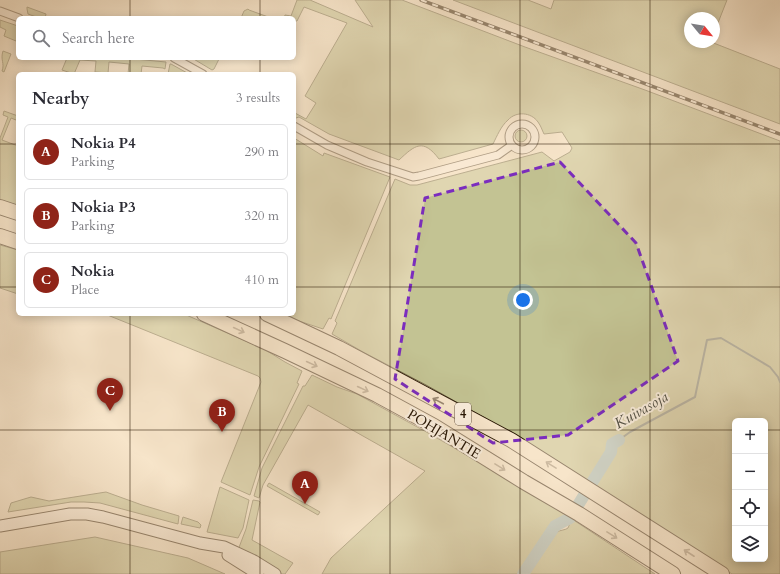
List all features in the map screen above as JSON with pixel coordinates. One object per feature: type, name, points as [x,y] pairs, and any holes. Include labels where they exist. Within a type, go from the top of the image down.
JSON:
[{"type":"highway","points":[[0,207],[16,211]]},
{"type":"highway","points":[[0,236],[16,241]]},
{"type":"highway","name":"POHJANTIE","points":[[208,316],[377,395],[434,426],[574,511],[673,574]]},
{"type":"highway","name":"POHJANTIE","points":[[272,316],[339,348],[511,440],[722,574]]},
{"type":"street","points":[[0,11],[16,17]]},
{"type":"street","points":[[178,60],[199,72]]},
{"type":"street","points":[[296,127],[327,145],[367,162],[413,177],[498,155],[512,146]]},
{"type":"street","points":[[0,526],[70,514],[87,514],[200,543],[224,547],[254,561],[274,574]]},
{"type":"street","points":[[200,543],[232,557],[258,574]]},
{"type":"highlighted area","points":[[560,162],[636,243],[678,361],[568,435],[493,443],[395,379],[425,198]]},
{"type":"green space","points":[[297,0],[310,0],[373,27],[355,0],[402,0],[780,141],[780,574],[732,574],[501,427],[332,334],[337,323],[335,321],[395,179],[410,185],[417,185],[542,152],[554,161],[570,152],[572,148],[562,132],[544,134],[540,125],[535,119],[528,115],[519,114],[511,117],[506,122],[499,131],[493,144],[439,159],[428,148],[419,146],[414,148],[399,160],[329,134],[299,117],[296,118],[296,114],[306,119],[316,103],[305,96],[347,23],[304,7],[296,21],[296,16],[291,16]]},
{"type":"green space","points":[[453,0],[528,0],[551,9],[554,0],[727,0],[720,18],[720,12],[684,12],[684,48],[720,48],[720,46],[780,69],[780,124]]},
{"type":"green space","points":[[27,7],[46,14],[46,16],[34,16],[28,14]]},
{"type":"green space","points":[[248,9],[266,16],[242,16],[244,11]]},
{"type":"green space","points":[[0,20],[16,25],[16,41],[4,36],[6,30],[0,27]]},
{"type":"green space","points":[[3,51],[11,54],[4,72],[2,71]]},
{"type":"green space","points":[[66,60],[80,60],[75,72],[62,70]]},
{"type":"green space","points":[[80,60],[145,60],[166,62],[165,69],[142,66],[141,72],[128,72],[129,64],[109,62],[108,72],[95,72],[96,61]]},
{"type":"green space","points":[[195,60],[218,60],[212,70]]},
{"type":"green space","points":[[171,64],[185,72],[168,72]]},
{"type":"green space","points":[[4,111],[16,115],[16,120],[11,118],[2,140],[16,145],[16,206],[0,201],[0,138],[8,117],[3,115]]},
{"type":"green space","points":[[521,130],[525,132],[527,136],[525,140],[521,142],[517,140],[515,136],[517,132]]},
{"type":"green space","points":[[296,139],[323,156],[324,153],[390,177],[331,319],[329,318],[323,329],[288,316],[296,316]]},
{"type":"green space","points":[[0,245],[16,249],[16,293],[0,288]]},
{"type":"green space","points":[[110,316],[189,316],[264,349],[302,371],[297,383],[299,384],[259,467],[250,495],[221,482],[261,382],[258,376]]},
{"type":"green space","points":[[312,375],[337,387],[357,394],[430,434],[522,487],[566,515],[563,520],[557,521],[554,524],[537,546],[542,549],[557,532],[568,528],[572,519],[655,574],[322,574],[331,558],[425,471],[308,405],[263,485],[259,498],[254,496],[262,468],[303,386],[305,386]]},
{"type":"green space","points":[[269,483],[320,512],[318,515],[267,486]]},
{"type":"green space","points":[[220,487],[249,500],[243,528],[238,538],[207,532]]},
{"type":"green space","points":[[106,492],[179,516],[178,524],[100,503],[71,502],[8,512],[11,503],[31,497],[49,501]]},
{"type":"green space","points":[[253,500],[260,502],[252,540],[293,563],[285,574],[279,574],[238,550],[246,529]]},
{"type":"green space","points":[[183,517],[198,522],[201,525],[200,528],[181,524]]},
{"type":"green space","points":[[95,537],[188,558],[225,574],[0,574],[0,552]]},
{"type":"waterway","name":"Kuivasoja","points":[[619,440],[630,432],[695,397],[707,340],[721,338],[770,367],[780,382]]},
{"type":"waterway","name":"Kuivasoja","points":[[523,574],[555,526],[570,518],[611,452],[612,444],[619,440]]},
{"type":"railway","points":[[421,0],[780,134]]},
{"type":"place","name":"Nokia","points":[[110,411]]},
{"type":"place","name":"Nokia P3","points":[[222,432]]},
{"type":"place","name":"Nokia P4","points":[[305,504]]}]
